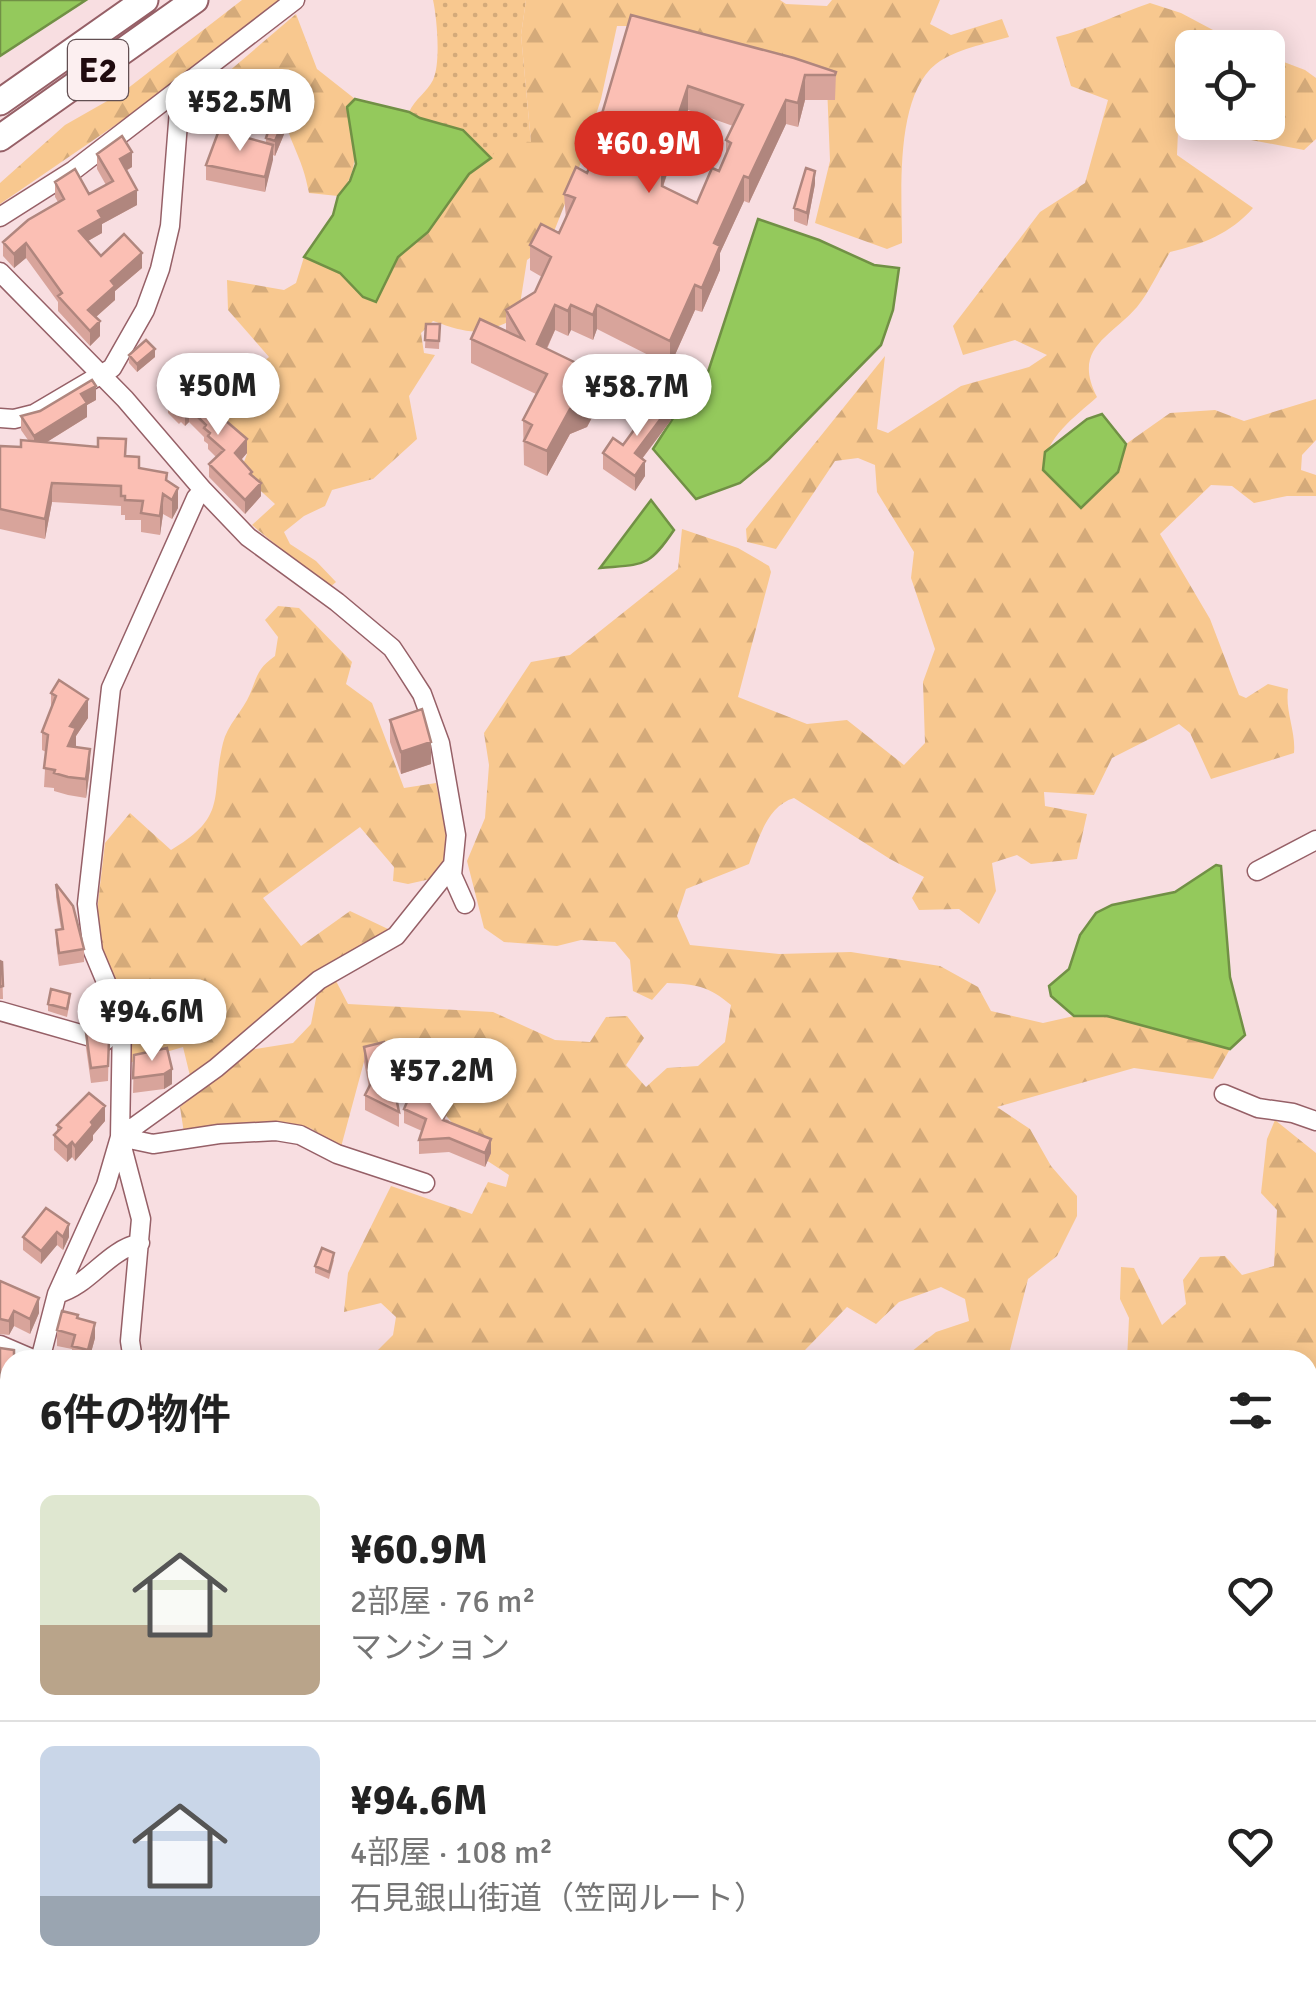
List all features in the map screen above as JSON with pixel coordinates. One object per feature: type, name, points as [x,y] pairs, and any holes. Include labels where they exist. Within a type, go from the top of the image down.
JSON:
[{"type":"highway","name":"E2","points":[[0,102],[145,0]]},
{"type":"highway","name":"E2","points":[[0,138],[195,0]]},
{"type":"street","points":[[0,217],[74,170],[296,0]]},
{"type":"street","points":[[0,418],[34,414],[112,368],[145,310],[170,226],[179,110],[174,96]]},
{"type":"street","points":[[0,272],[99,373],[248,536],[392,648],[422,694],[440,742],[456,835],[451,867],[465,904]]},
{"type":"street","points":[[41,1350],[58,1294],[106,1185],[120,1137],[122,1020],[93,950],[88,904],[111,688],[202,490]]},
{"type":"street","points":[[1257,871],[1316,840]]},
{"type":"street","points":[[120,1137],[216,1068],[318,980],[396,936],[451,867]]},
{"type":"street","points":[[0,1011],[122,1046]]},
{"type":"street","points":[[1224,1094],[1258,1108],[1316,1121]]},
{"type":"street","points":[[120,1137],[153,1144],[219,1134],[300,1135],[337,1154],[426,1183]]},
{"type":"street","points":[[120,1137],[140,1207],[131,1350]]},
{"type":"street","points":[[58,1294],[72,1290],[120,1248],[140,1244]]},
{"type":"green space","points":[[242,0],[282,0],[171,87],[0,204],[0,183],[65,125],[123,92]]},
{"type":"green space","points":[[433,0],[526,0],[521,35],[531,142],[491,158],[463,130],[409,112],[430,84],[437,63]]},
{"type":"green space","points":[[526,0],[780,0],[786,4],[827,6],[832,0],[940,0],[930,24],[951,35],[1002,19],[1009,37],[952,54],[922,79],[913,99],[903,148],[902,243],[887,249],[815,223],[830,161],[827,85],[631,26],[617,26],[601,99],[578,171],[549,244],[527,260],[518,317],[477,331],[433,321],[421,333],[424,353],[435,355],[409,396],[417,439],[373,479],[332,490],[325,506],[284,532],[290,544],[316,561],[336,582],[329,588],[252,525],[275,504],[240,472],[247,454],[202,395],[222,361],[256,368],[269,357],[228,310],[227,280],[284,290],[296,283],[304,257],[341,273],[363,297],[376,301],[398,257],[428,232],[469,174],[491,158],[502,140],[531,142],[521,35]]},
{"type":"green space","points":[[1150,3],[1181,13],[1213,30],[1175,30],[1177,155],[1253,208],[1215,237],[1170,252],[1137,307],[1092,355],[1090,380],[1097,397],[1055,437],[1043,470],[1118,472],[1126,444],[1170,413],[1215,410],[1244,421],[1316,399],[1316,440],[1302,455],[1301,470],[1316,475],[1316,496],[1287,496],[1254,503],[1232,486],[1211,485],[1160,534],[1210,619],[1239,695],[1246,698],[1268,684],[1288,689],[1294,753],[1211,779],[1190,733],[1179,724],[1112,758],[1094,795],[1044,792],[1045,806],[1087,814],[1077,859],[1031,864],[1017,855],[992,863],[996,891],[979,924],[959,909],[919,910],[912,898],[924,877],[794,798],[770,816],[749,864],[686,889],[677,916],[690,945],[779,954],[851,952],[940,966],[978,987],[991,1011],[1043,1023],[1074,1016],[1107,1016],[1230,1049],[1213,1079],[1134,1068],[997,1107],[1030,1129],[1051,1166],[1077,1196],[1077,1216],[1057,1256],[1028,1279],[1010,1350],[914,1350],[936,1332],[969,1321],[965,1299],[941,1287],[899,1302],[876,1324],[847,1307],[805,1350],[378,1350],[393,1335],[396,1317],[381,1303],[344,1312],[348,1273],[391,1186],[472,1214],[488,1182],[506,1187],[509,1175],[483,1158],[434,1102],[392,1085],[392,1072],[376,1058],[365,1058],[341,1147],[310,1128],[253,1127],[184,1133],[180,1107],[250,1050],[293,1043],[311,1024],[317,993],[336,981],[348,1004],[493,1012],[555,1040],[590,1042],[606,1017],[627,1016],[644,1038],[626,1065],[646,1087],[667,1068],[698,1066],[725,1042],[731,1005],[708,990],[686,984],[667,983],[652,1000],[633,991],[630,960],[615,942],[581,940],[557,946],[504,942],[484,928],[467,861],[485,818],[489,765],[484,733],[531,662],[570,655],[678,569],[682,529],[738,548],[769,566],[771,572],[738,697],[807,724],[847,720],[904,765],[925,743],[923,682],[935,649],[911,578],[914,552],[877,492],[875,465],[858,458],[835,461],[776,549],[747,542],[746,529],[885,356],[877,429],[888,433],[961,386],[1029,367],[1047,355],[1015,340],[963,355],[953,326],[1040,212],[1085,183],[1108,100],[1071,86],[1056,37]]},
{"type":"green space","points":[[296,14],[317,69],[355,99],[347,107],[354,164],[338,196],[309,193],[280,93],[221,78]]},
{"type":"green space","points":[[1285,62],[1316,78],[1316,139],[1304,150],[1251,140],[1285,140]]},
{"type":"green space","points":[[278,606],[299,608],[352,662],[346,684],[372,703],[404,788],[436,783],[450,853],[435,878],[408,884],[393,881],[394,867],[360,827],[263,898],[301,946],[350,911],[388,929],[191,1080],[183,1047],[129,1063],[131,1018],[100,951],[97,911],[105,843],[130,813],[171,850],[202,827],[214,804],[225,736],[259,673],[275,656],[278,637],[265,620]]},
{"type":"green space","points":[[1275,1120],[1316,1153],[1316,1350],[1127,1350],[1129,1318],[1120,1299],[1121,1267],[1134,1268],[1162,1325],[1186,1304],[1183,1280],[1200,1257],[1225,1256],[1242,1275],[1274,1266],[1277,1210],[1261,1193],[1267,1139]]},
{"type":"shaded area","points":[[0,0],[86,0],[0,56]]},
{"type":"shaded area","points":[[355,99],[463,130],[491,158],[469,174],[428,232],[398,257],[376,302],[363,297],[340,273],[304,257],[333,215],[338,196],[350,181],[356,164],[347,107]]},
{"type":"shaded area","points":[[758,219],[874,265],[899,268],[893,310],[881,345],[769,459],[740,483],[696,499],[653,449],[708,372]]},
{"type":"shaded area","points":[[1102,414],[1126,444],[1118,472],[1081,508],[1043,470],[1045,452],[1087,419]]},
{"type":"shaded area","points":[[651,500],[674,530],[665,542],[644,562],[600,568]]},
{"type":"shaded area","points":[[1216,865],[1221,866],[1230,977],[1245,1035],[1230,1049],[1107,1016],[1074,1016],[1051,996],[1049,986],[1069,969],[1080,935],[1096,913],[1112,905],[1175,892]]},
{"type":"building","points":[[631,15],[836,72],[805,75],[798,103],[786,100],[749,178],[744,176],[714,243],[720,246],[702,288],[695,285],[670,341],[597,305],[593,315],[571,305],[568,311],[555,305],[537,344],[601,375],[587,402],[570,409],[547,451],[524,441],[532,425],[523,420],[547,374],[471,339],[480,319],[523,339],[506,310],[535,292],[551,257],[530,245],[541,224],[559,233],[575,198],[564,194],[576,167],[587,173],[600,143],[594,141]],"holes":[[[688,86],[743,105],[726,140],[731,143],[719,171],[712,168],[697,203],[662,186],[663,161]]]},
{"type":"building","points":[[245,79],[260,86],[247,115],[232,109]]},
{"type":"building","points":[[280,95],[292,100],[275,141],[266,138]]},
{"type":"building","points":[[219,130],[273,145],[265,177],[206,165]]},
{"type":"building","points":[[122,136],[132,152],[120,159],[137,190],[98,211],[102,218],[79,231],[101,256],[124,234],[142,253],[111,281],[115,286],[88,310],[100,321],[90,331],[58,296],[62,293],[26,243],[14,254],[3,242],[28,220],[64,199],[55,182],[75,169],[89,194],[113,181],[97,154]]},
{"type":"building","points":[[806,168],[815,171],[807,213],[794,208]]},
{"type":"building","points":[[426,324],[440,324],[439,341],[425,340]]},
{"type":"building","points":[[146,340],[155,349],[137,364],[129,355]]},
{"type":"building","points":[[184,376],[212,409],[247,439],[235,453],[261,483],[245,500],[209,464],[224,450],[208,436],[206,425],[189,408],[185,412],[179,410],[168,399]]},
{"type":"building","points":[[92,380],[96,386],[81,394],[87,403],[34,436],[21,416],[40,411]]},
{"type":"building","points":[[659,396],[671,405],[635,453],[645,461],[635,476],[603,453],[613,438],[623,445]]},
{"type":"building","points":[[98,438],[126,439],[125,456],[139,457],[139,468],[167,473],[166,480],[178,488],[172,500],[163,494],[160,516],[141,513],[143,501],[125,500],[121,486],[52,483],[45,519],[0,509],[0,446],[21,447],[21,440],[98,447]]},
{"type":"building","points":[[59,680],[88,699],[70,726],[76,728],[68,746],[90,749],[86,779],[44,768],[48,735],[42,732],[56,696],[51,693]]},
{"type":"building","points":[[422,709],[431,742],[401,752],[390,720]]},
{"type":"building","points":[[56,884],[73,906],[84,949],[59,953],[56,930],[63,929]]},
{"type":"building","points":[[51,989],[70,994],[67,1009],[48,1004]]},
{"type":"building","points":[[86,1033],[109,1040],[108,1066],[91,1068]]},
{"type":"building","points":[[384,1042],[391,1074],[386,1087],[395,1092],[399,1112],[365,1095],[371,1083],[364,1047]]},
{"type":"building","points":[[167,1048],[172,1069],[164,1074],[133,1078],[134,1055]]},
{"type":"building","points":[[412,1090],[449,1106],[443,1120],[491,1139],[485,1153],[449,1138],[419,1140],[426,1119],[404,1109]]},
{"type":"building","points":[[89,1093],[105,1106],[75,1146],[72,1142],[67,1147],[54,1135],[61,1128],[57,1125]]},
{"type":"building","points":[[46,1208],[69,1224],[63,1237],[57,1232],[41,1251],[23,1237]]},
{"type":"building","points":[[322,1248],[334,1253],[329,1272],[315,1266]]},
{"type":"building","points":[[0,1281],[39,1298],[30,1319],[14,1311],[9,1321],[0,1319]]},
{"type":"building","points":[[62,1311],[95,1323],[88,1350],[72,1346],[75,1335],[57,1330]]}]
